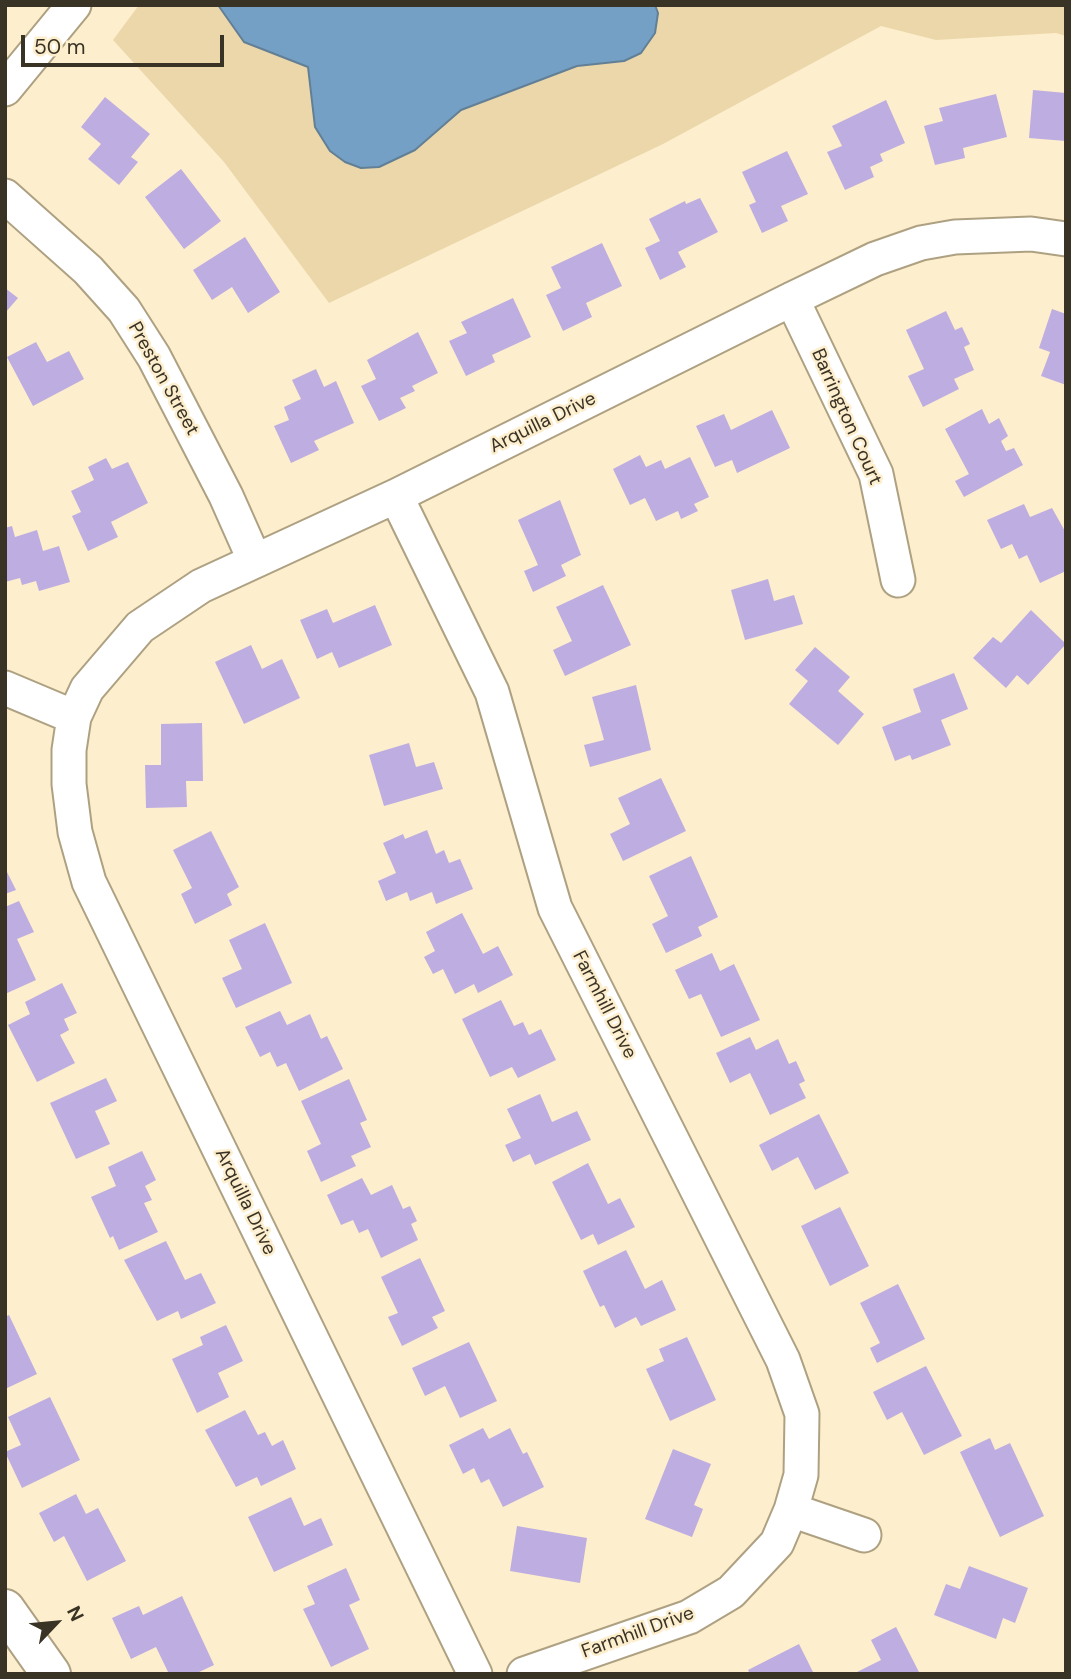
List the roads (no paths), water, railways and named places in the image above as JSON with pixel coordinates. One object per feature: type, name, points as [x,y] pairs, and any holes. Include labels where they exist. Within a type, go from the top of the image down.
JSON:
[{"type":"street","points":[[5,89],[74,5]]},
{"type":"street","name":"Preston Street","points":[[5,196],[88,270],[124,310],[160,369],[226,496],[254,559]]},
{"type":"street","name":"Arquilla Drive","points":[[475,1674],[89,882],[75,832],[69,784],[69,750],[75,717],[87,689],[140,627],[201,586],[254,559],[396,496],[792,299],[875,259],[921,243],[955,237],[1031,234],[1066,239]]},
{"type":"street","name":"Barrington Court","points":[[792,299],[876,474],[898,580]]},
{"type":"street","name":"Farmhill Drive","points":[[396,496],[492,692],[555,908],[698,1189],[793,1384],[802,1414],[804,1445],[801,1475],[791,1510],[777,1543],[759,1565],[710,1607],[524,1674]]},
{"type":"street","points":[[5,688],[75,717]]},
{"type":"street","points":[[791,1510],[864,1535]]},
{"type":"street","points":[[5,1609],[51,1674]]},
{"type":"water","points":[[218,5],[655,5],[658,13],[655,33],[641,53],[624,61],[577,66],[461,110],[415,150],[379,167],[361,168],[345,162],[330,151],[315,127],[308,67],[244,42]]}]
